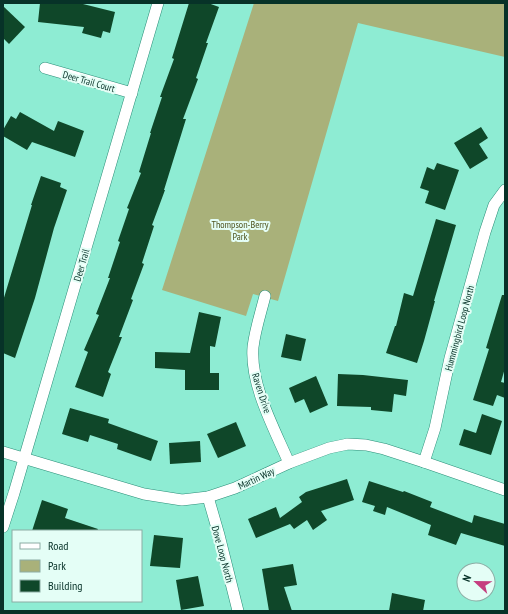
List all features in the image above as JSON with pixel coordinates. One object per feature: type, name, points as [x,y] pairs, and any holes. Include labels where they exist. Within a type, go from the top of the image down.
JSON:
[{"type":"street","name":"Deer Trail","points":[[3,527],[25,458],[158,3]]},
{"type":"street","name":"Deer Trail Court","points":[[45,68],[132,93]]},
{"type":"street","name":"Hummingbird Loop North","points":[[424,462],[435,428],[450,358],[485,232],[494,205],[502,193]]},
{"type":"street","name":"Raven Drive","points":[[265,296],[254,345],[254,372],[262,400],[289,463]]},
{"type":"street","name":"Martin Way","points":[[3,452],[144,494],[182,500],[208,497],[235,488],[289,463],[329,448],[348,444],[366,445],[384,449],[505,490]]},
{"type":"street","name":"Dove Loop North","points":[[208,497],[238,611]]},
{"type":"green space","name":"Thompson-Berry Park","points":[[254,3],[505,3],[505,57],[358,23],[278,301],[253,294],[246,316],[162,290]]},
{"type":"building","points":[[40,3],[79,3],[115,12],[110,33],[103,31],[101,38],[82,33],[84,27],[38,22]]},
{"type":"building","points":[[189,3],[208,3],[219,7],[206,43],[208,43],[196,78],[198,79],[183,119],[186,119],[165,190],[152,225],[154,226],[142,263],[144,264],[131,299],[133,300],[119,337],[122,337],[108,372],[111,374],[103,397],[75,387],[88,352],[84,350],[99,315],[96,314],[110,278],[108,278],[120,242],[118,241],[129,209],[127,208],[141,173],[139,172],[162,97],[160,97],[174,59],[172,58]]},
{"type":"building","points":[[3,6],[25,27],[9,44],[3,38]]},
{"type":"building","points":[[20,112],[54,131],[58,121],[84,131],[75,157],[32,142],[27,150],[3,136],[3,130],[11,116],[16,119]]},
{"type":"building","points":[[481,127],[488,138],[479,144],[488,158],[470,169],[454,143]]},
{"type":"building","points":[[437,163],[459,170],[445,210],[425,203],[429,191],[420,188],[427,167],[434,170]]},
{"type":"building","points":[[41,176],[61,183],[60,187],[67,190],[54,228],[35,298],[15,358],[3,353],[3,301]]},
{"type":"building","points":[[436,219],[456,225],[417,363],[386,353],[396,326],[404,293],[413,296]]},
{"type":"building","points":[[502,295],[505,295],[505,368],[501,382],[505,383],[505,398],[497,395],[493,406],[473,400],[489,349],[486,348]]},
{"type":"building","points":[[199,312],[221,317],[215,347],[210,346],[210,373],[219,373],[219,390],[185,390],[185,370],[155,368],[155,352],[190,353]]},
{"type":"building","points":[[286,334],[306,339],[301,361],[281,357]]},
{"type":"building","points":[[338,374],[408,380],[406,396],[394,394],[392,412],[371,410],[371,407],[337,406]]},
{"type":"building","points":[[316,376],[328,405],[310,413],[304,399],[295,403],[289,388]]},
{"type":"building","points":[[70,408],[109,419],[108,423],[158,441],[151,461],[117,449],[118,444],[90,435],[88,442],[62,434]]},
{"type":"building","points":[[482,414],[502,421],[491,455],[459,445],[464,429],[476,433]]},
{"type":"building","points":[[236,422],[246,446],[218,458],[207,434]]},
{"type":"building","points":[[200,441],[201,462],[170,464],[169,443]]},
{"type":"building","points":[[347,479],[354,500],[321,511],[327,520],[313,530],[307,520],[294,529],[290,524],[256,538],[248,519],[276,507],[280,518],[302,502],[299,497],[306,492]]},
{"type":"building","points":[[369,481],[403,492],[404,491],[432,502],[430,507],[472,523],[474,515],[505,524],[505,546],[461,533],[456,545],[428,535],[431,525],[387,507],[385,515],[373,511],[375,506],[362,502]]},
{"type":"building","points":[[42,500],[68,509],[65,518],[98,529],[98,530],[32,530]]},
{"type":"building","points":[[154,535],[183,538],[180,568],[150,566]]},
{"type":"building","points":[[293,564],[297,585],[284,587],[292,611],[269,611],[262,569]]},
{"type":"building","points":[[198,576],[204,606],[181,610],[176,580]]},
{"type":"building","points":[[392,593],[425,600],[423,611],[389,611]]}]
